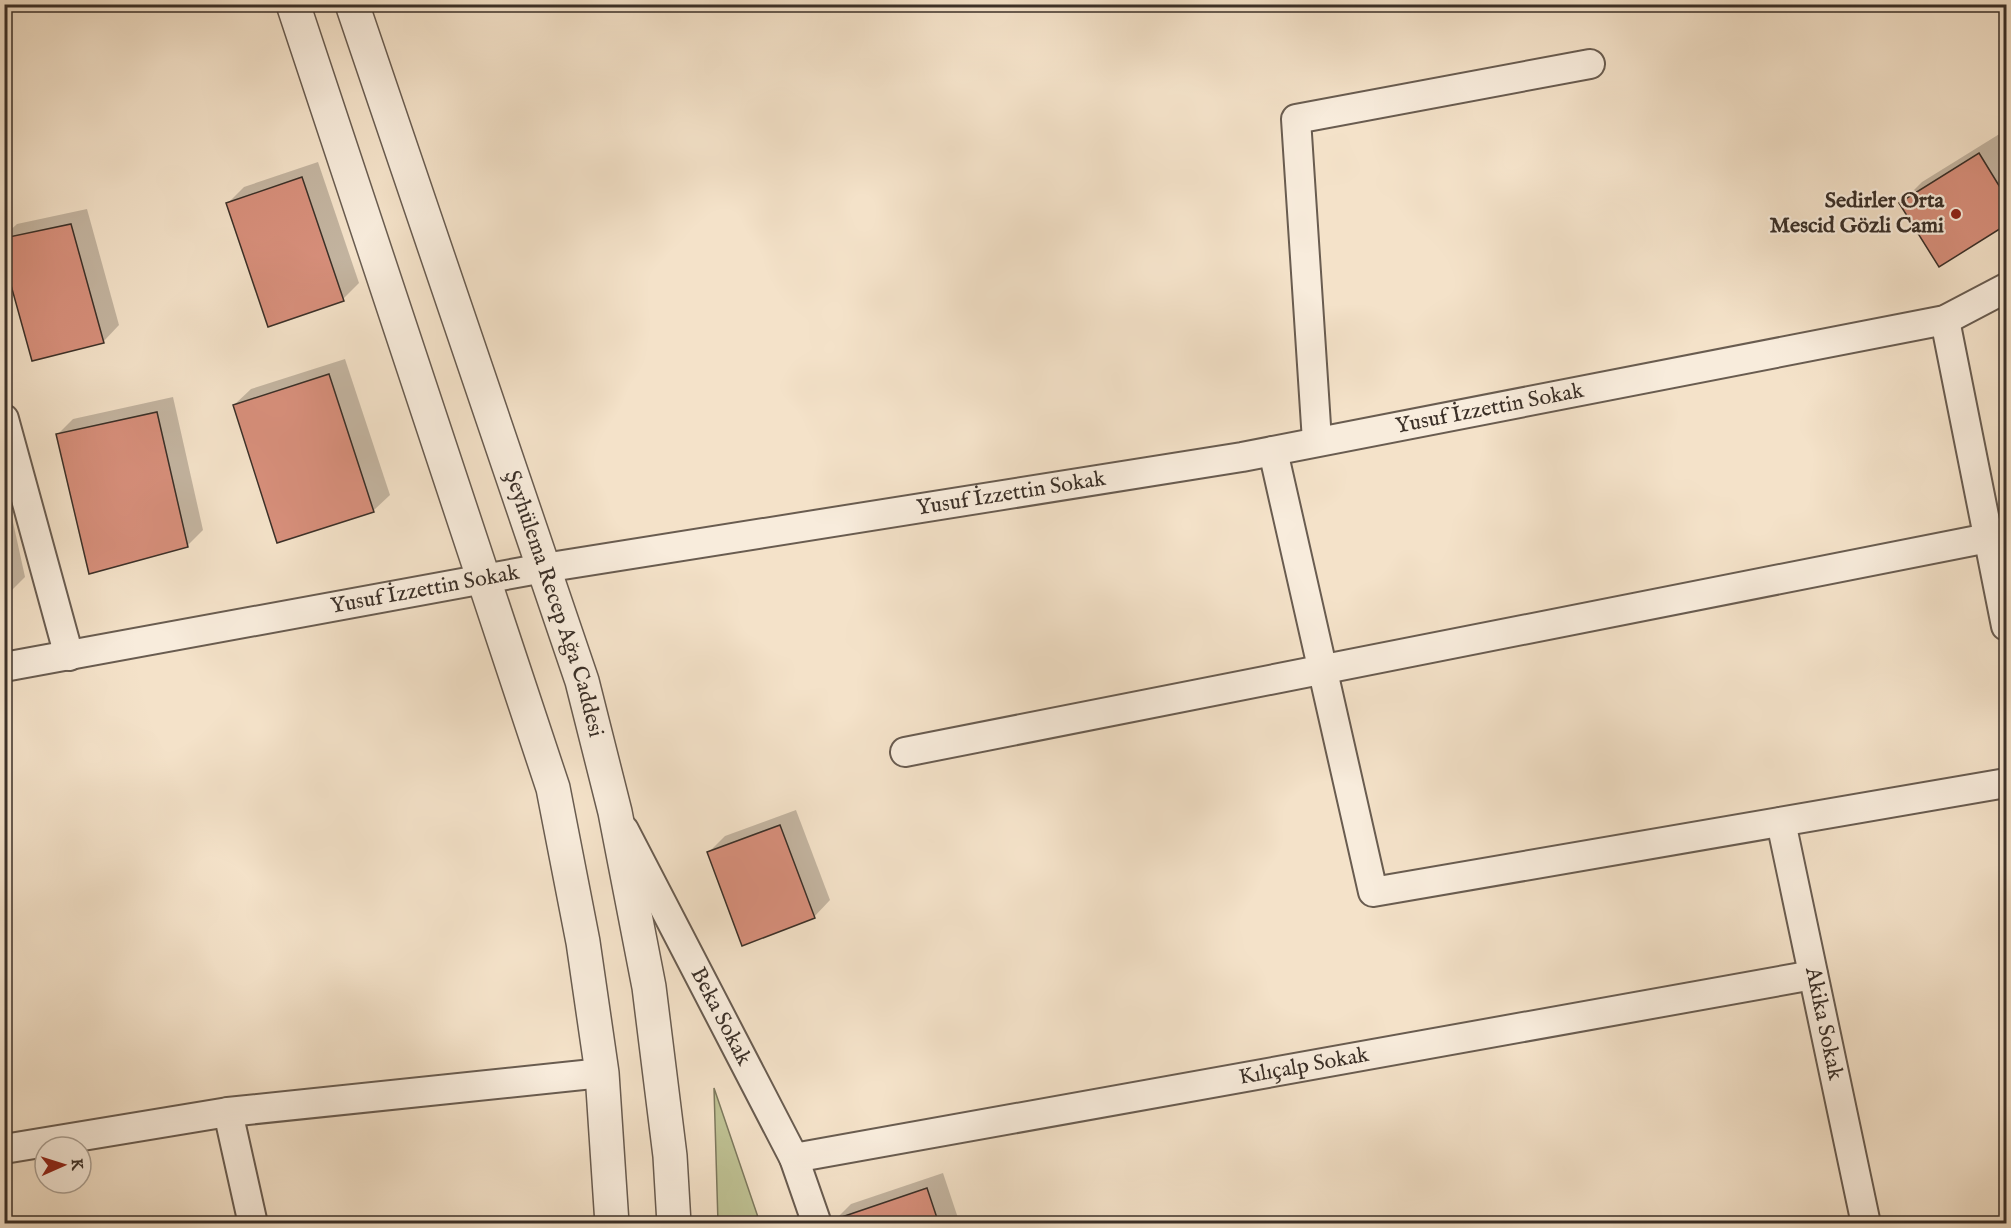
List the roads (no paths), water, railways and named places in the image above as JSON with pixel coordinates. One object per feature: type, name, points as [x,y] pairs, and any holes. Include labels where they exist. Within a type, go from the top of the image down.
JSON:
[{"type":"street","points":[[294,4],[553,788],[583,942],[602,1073],[612,1224]]},
{"type":"street","name":"Şeyhülema Recep Ağa Caddesi","points":[[352,4],[582,681],[615,812],[649,987],[670,1156],[674,1224]]},
{"type":"street","points":[[1317,441],[1296,119],[1590,64]]},
{"type":"street","name":"Yusuf İzzettin Sokak","points":[[4,667],[544,568],[1242,457],[1945,320],[2007,288]]},
{"type":"street","points":[[1945,320],[2007,626]]},
{"type":"street","points":[[4,419],[69,656]]},
{"type":"street","points":[[1273,451],[1373,892],[2007,783]]},
{"type":"street","points":[[905,752],[1988,538]]},
{"type":"street","name":"Beka Sokak","points":[[615,812],[794,1158],[816,1224]]},
{"type":"street","name":"Akika Sokak","points":[[1781,822],[1866,1224]]},
{"type":"street","name":"Kılıçalp Sokak","points":[[794,1158],[1813,975]]},
{"type":"street","points":[[4,1149],[228,1112],[602,1073]]},
{"type":"street","points":[[228,1112],[253,1224]]},
{"type":"place","name":"Sedirler Orta Mescid Gözli Cami","points":[[1956,214]]}]
